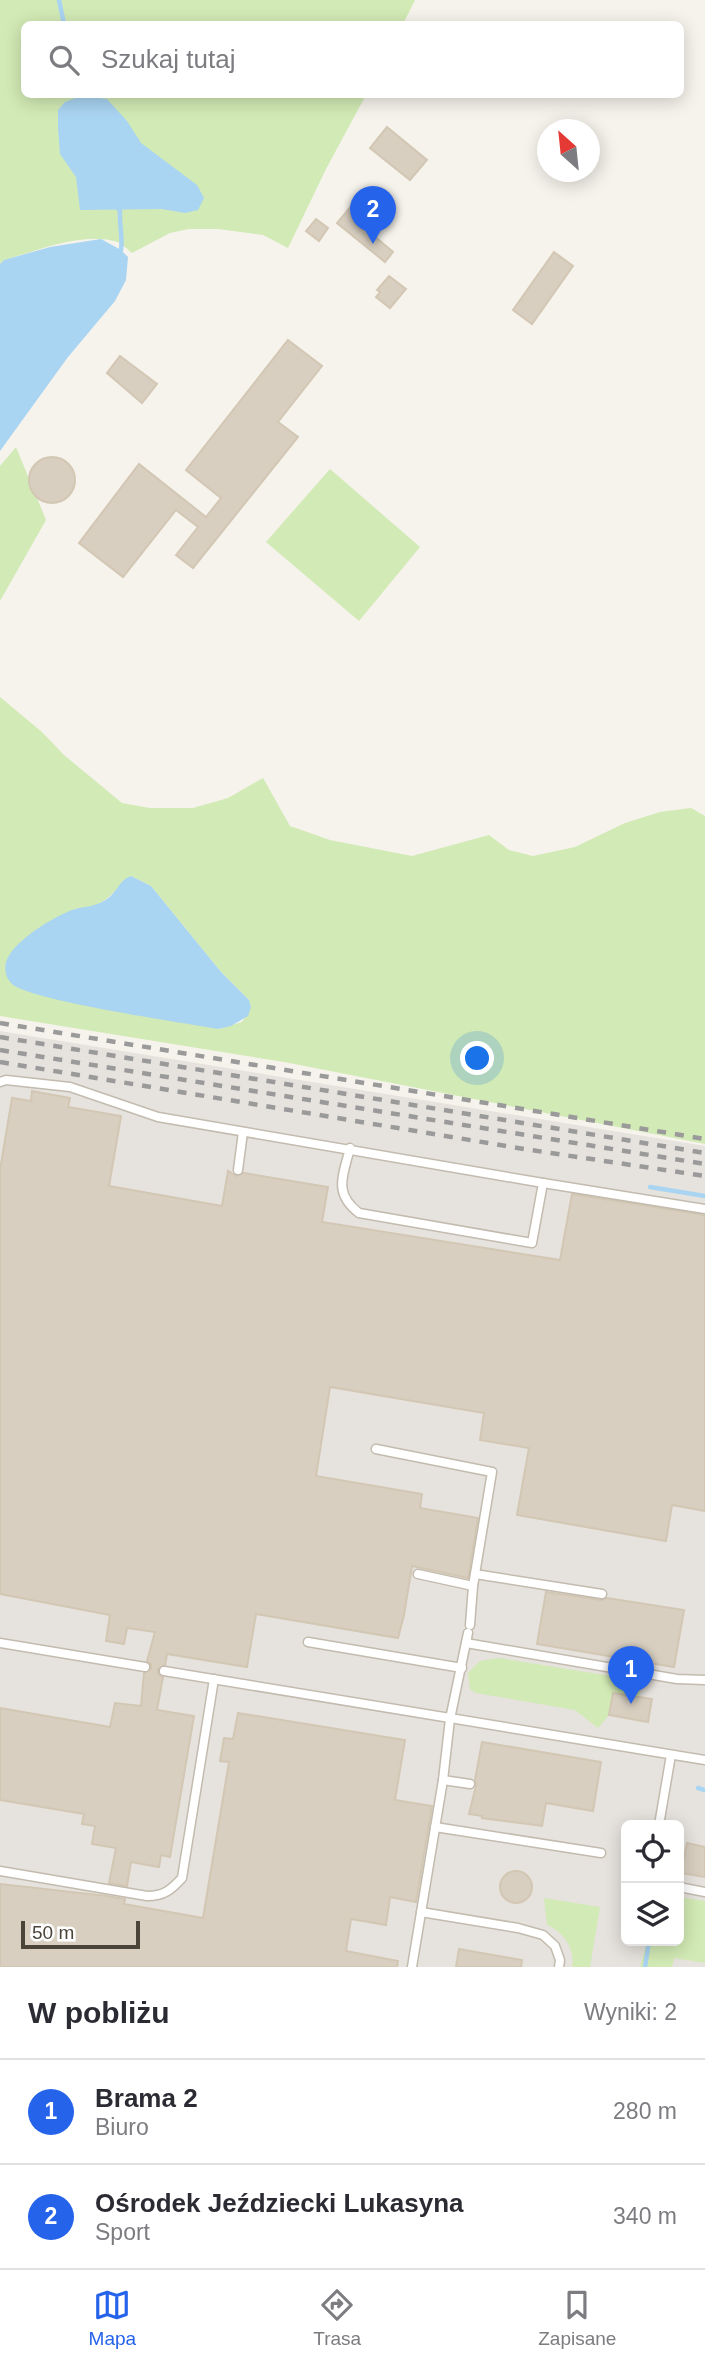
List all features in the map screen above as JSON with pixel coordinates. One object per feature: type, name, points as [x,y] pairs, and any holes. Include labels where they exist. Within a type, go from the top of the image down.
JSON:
[{"type":"lane","points":[[2,1080],[69,1087],[158,1117],[705,1209]]},
{"type":"lane","points":[[238,1170],[243,1132]]},
{"type":"lane","points":[[349,1148],[341,1183],[349,1205],[359,1213],[532,1243],[542,1183]]},
{"type":"lane","points":[[376,1449],[492,1472],[473,1586],[469,1629],[450,1719],[443,1780],[412,1967]]},
{"type":"lane","points":[[418,1574],[473,1586]]},
{"type":"lane","points":[[475,1574],[602,1594]]},
{"type":"lane","points":[[308,1642],[462,1668]]},
{"type":"lane","points":[[0,1643],[145,1667]]},
{"type":"lane","points":[[466,1643],[677,1679],[705,1680]]},
{"type":"lane","points":[[164,1671],[705,1760]]},
{"type":"lane","points":[[0,1871],[147,1896],[159,1896],[170,1890],[182,1878],[214,1679]]},
{"type":"lane","points":[[660,1820],[671,1755]]},
{"type":"lane","points":[[443,1780],[470,1784]]},
{"type":"lane","points":[[435,1827],[601,1853]]},
{"type":"lane","points":[[684,1887],[705,1892]]},
{"type":"lane","points":[[421,1912],[518,1928],[543,1935],[555,1945],[560,1960],[559,1967]]},
{"type":"shaded area","points":[[0,1031],[705,1146],[705,1967],[0,1967]]},
{"type":"green space","points":[[0,0],[415,0],[404,21],[21,21],[21,98],[364,98],[288,248],[263,235],[218,229],[189,229],[170,233],[132,253],[117,242],[87,239],[44,248],[4,260],[0,264]]},
{"type":"green space","points":[[16,447],[46,520],[0,601],[0,466]]},
{"type":"green space","points":[[330,469],[420,547],[359,621],[266,542]]},
{"type":"green space","points":[[0,697],[122,803],[150,808],[193,808],[228,798],[263,778],[290,826],[330,840],[412,856],[489,835],[509,850],[533,856],[575,847],[625,823],[660,812],[691,808],[705,816],[705,1144],[284,1062],[0,1016]],"holes":[[[131,876],[151,886],[221,972],[249,1000],[251,1007],[242,1022],[218,1029],[30,934],[77,908],[101,903]]]},
{"type":"green space","points":[[499,1658],[642,1681],[639,1697],[613,1693],[609,1715],[598,1728],[575,1710],[476,1693],[470,1689],[468,1673],[480,1661]]},
{"type":"green space","points":[[544,1898],[600,1907],[590,1967],[572,1967],[572,1954],[567,1942],[547,1925]]},
{"type":"green space","points":[[684,1898],[705,1901],[705,1963],[674,1958],[672,1967],[640,1967],[646,1946],[684,1946]]},
{"type":"water","points":[[76,98],[107,99],[127,121],[141,143],[197,185],[204,198],[198,210],[185,213],[162,209],[80,210],[76,177],[60,154],[58,110],[65,102]]},
{"type":"water","points":[[101,239],[128,257],[126,280],[115,301],[68,357],[0,451],[0,264],[4,260],[50,247]]},
{"type":"water","points":[[131,876],[151,886],[221,972],[249,1000],[251,1007],[248,1016],[231,1026],[218,1029],[45,997],[11,983],[5,968],[6,961],[15,947],[58,916],[106,900]]},
{"type":"building","points":[[387,127],[427,160],[410,180],[370,148]]},
{"type":"building","points":[[352,205],[374,221],[367,230],[393,252],[385,262],[337,223]]},
{"type":"building","points":[[316,219],[328,228],[319,241],[306,231]]},
{"type":"building","points":[[554,252],[573,266],[532,324],[513,310]]},
{"type":"building","points":[[389,276],[406,289],[390,308],[376,297],[380,292],[377,290]]},
{"type":"building","points":[[288,340],[322,366],[278,422],[298,437],[193,568],[176,555],[198,527],[176,510],[123,577],[79,543],[139,464],[206,517],[221,498],[186,470]]},
{"type":"building","points":[[120,356],[157,384],[142,403],[107,373]]},
{"type":"building","points":[[52,457],[68,464],[75,480],[68,496],[52,503],[36,496],[29,480],[36,464]]},
{"type":"building","points":[[32,1091],[70,1098],[68,1107],[121,1116],[109,1186],[222,1206],[228,1171],[236,1176],[244,1173],[328,1187],[322,1222],[560,1260],[572,1194],[705,1215],[705,1511],[672,1505],[666,1541],[517,1515],[529,1448],[480,1440],[484,1413],[330,1387],[316,1476],[422,1494],[420,1508],[478,1518],[468,1578],[412,1566],[398,1638],[256,1614],[247,1667],[167,1654],[165,1665],[158,1669],[158,1674],[163,1677],[157,1710],[194,1716],[170,1857],[161,1855],[159,1867],[131,1862],[127,1886],[109,1883],[116,1848],[92,1844],[95,1826],[82,1824],[84,1814],[0,1800],[0,1708],[110,1727],[115,1703],[141,1706],[144,1673],[151,1669],[151,1664],[147,1661],[155,1632],[127,1628],[124,1644],[106,1641],[110,1615],[0,1594],[0,1170],[12,1098],[31,1101]]},
{"type":"building","points":[[546,1592],[684,1610],[674,1667],[537,1644]]},
{"type":"building","points":[[613,1693],[652,1699],[648,1722],[609,1715]]},
{"type":"building","points":[[238,1713],[405,1740],[395,1800],[432,1806],[416,1902],[390,1897],[386,1925],[351,1919],[346,1951],[398,1961],[397,1967],[0,1967],[0,1884],[125,1899],[124,1904],[203,1918],[229,1762],[220,1761],[224,1738],[233,1739]]},
{"type":"building","points":[[482,1742],[601,1762],[593,1811],[546,1803],[542,1826],[469,1814]]},
{"type":"building","points":[[687,1843],[705,1847],[705,1877],[684,1874]]},
{"type":"building","points":[[516,1871],[527,1876],[532,1887],[527,1898],[516,1903],[505,1898],[500,1887],[505,1876]]},
{"type":"building","points":[[459,1949],[522,1960],[521,1967],[456,1967]]},
{"type":"waterway","points":[[59,0],[63,21]]},
{"type":"waterway","points":[[117,206],[120,211],[121,250]]},
{"type":"waterway","points":[[650,1187],[705,1196]]},
{"type":"waterway","points":[[698,1788],[705,1790]]},
{"type":"waterway","points":[[645,1967],[648,1946]]},
{"type":"railway","points":[[0,1023],[705,1139]]},
{"type":"railway","points":[[0,1037],[705,1153]]},
{"type":"railway","points":[[0,1050],[705,1164]]},
{"type":"railway","points":[[0,1062],[524,1149],[705,1176]]},
{"type":"place","name":"Ośrodek Jeździecki Lukasyna","points":[[373,244]]},
{"type":"place","name":"Brama 2","points":[[631,1704]]}]
